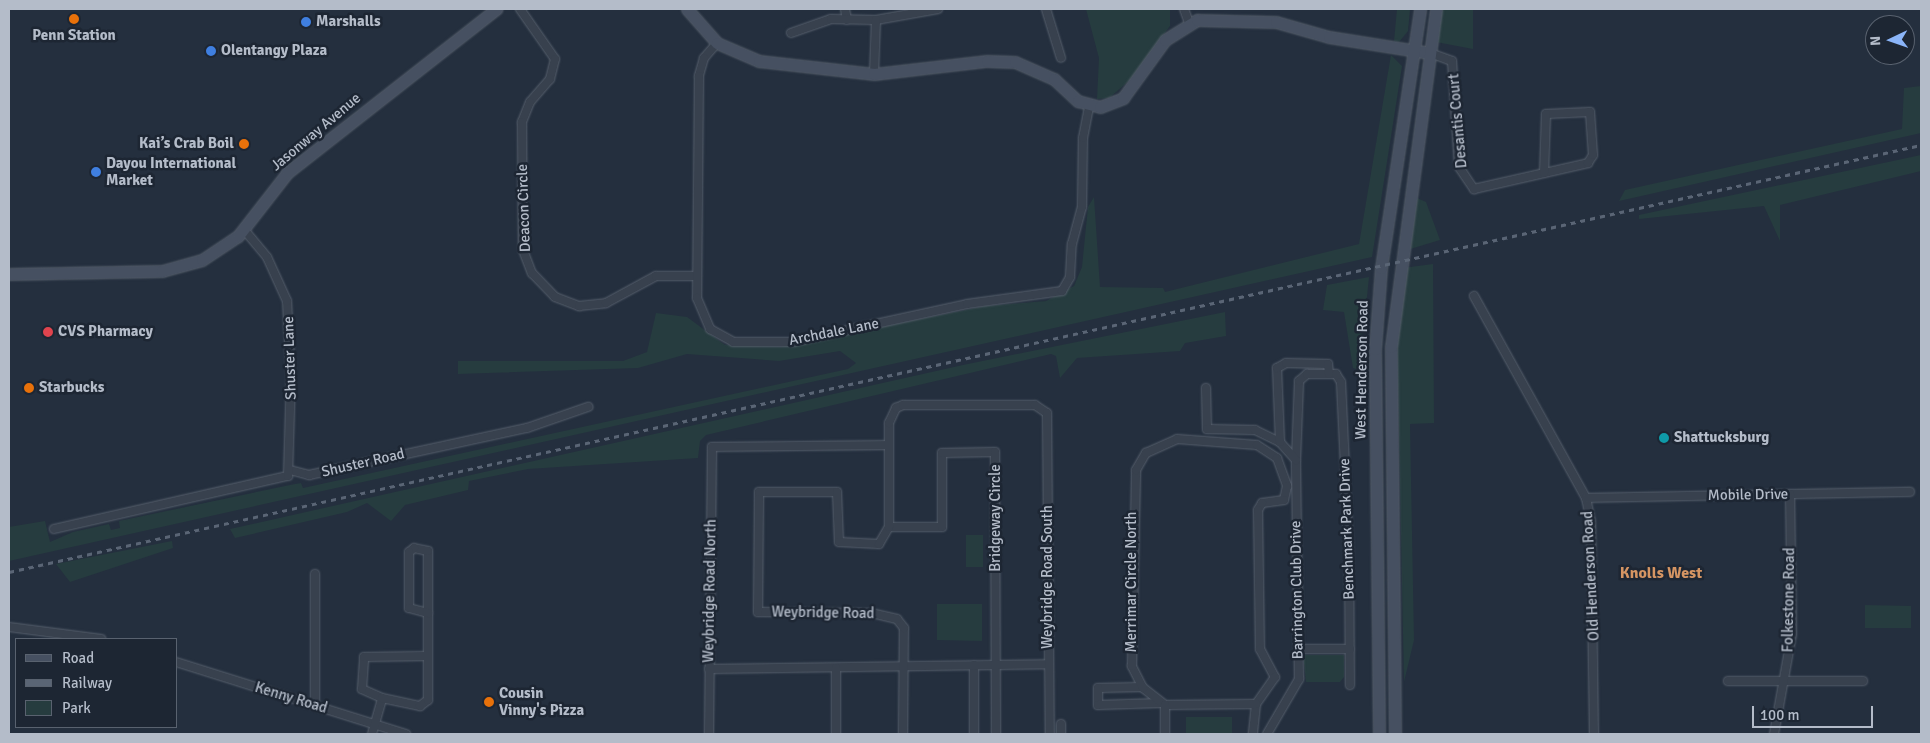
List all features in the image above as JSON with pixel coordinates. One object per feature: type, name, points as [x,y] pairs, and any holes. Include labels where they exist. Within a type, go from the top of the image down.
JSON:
[{"type":"main road","name":"Jasonway Avenue","points":[[9,274],[178,268],[215,253],[244,230],[287,173],[496,9]]},
{"type":"main road","points":[[686,9],[717,43],[748,58],[782,66],[874,74],[987,61],[1015,62],[1046,75],[1089,106],[1108,106],[1123,98],[1165,40],[1189,23],[1254,19],[1430,54]]},
{"type":"main road","name":"West Henderson Road","points":[[1379,734],[1375,349],[1381,268],[1420,9]]},
{"type":"main road","name":"West Henderson Road","points":[[1395,734],[1391,347],[1436,9]]},
{"type":"street","name":"Deacon Circle","points":[[520,9],[555,59],[550,79],[530,102],[522,122],[523,250],[532,272],[555,297],[579,306],[606,303],[656,276],[697,276]]},
{"type":"street","points":[[845,9],[847,20]]},
{"type":"street","points":[[791,33],[825,20],[876,20],[909,11],[938,9]]},
{"type":"street","points":[[1046,9],[1061,58]]},
{"type":"street","points":[[1184,9],[1189,23]]},
{"type":"street","points":[[874,74],[876,20]]},
{"type":"street","name":"Archdale Lane","points":[[717,43],[704,58],[700,76],[698,306],[704,321],[717,335],[742,343],[794,342],[968,304],[1058,294],[1070,277],[1072,244],[1082,206],[1083,138],[1089,106]]},
{"type":"street","name":"Desantis Court","points":[[1430,54],[1452,61],[1458,156],[1468,186],[1480,189],[1592,160],[1590,112],[1546,114],[1544,172]]},
{"type":"street","name":"Shuster Lane","points":[[244,230],[267,257],[287,301],[290,470]]},
{"type":"street","name":"Old Henderson Road","points":[[1474,296],[1586,498],[1592,551],[1594,734]]},
{"type":"street","points":[[1280,442],[1278,363],[1328,364],[1329,374],[1307,374],[1299,381],[1296,460]]},
{"type":"street","name":"Benchmark Park Drive","points":[[1329,374],[1336,374],[1341,382],[1350,685]]},
{"type":"street","points":[[1206,388],[1207,429],[1255,430],[1280,442],[1296,460]]},
{"type":"street","name":"Weybridge Road South","points":[[889,445],[890,414],[903,405],[1035,405],[1043,408],[1048,420],[1050,734]]},
{"type":"street","name":"Shuster Road","points":[[290,470],[309,475],[527,428],[588,407]]},
{"type":"street","name":"Merrimar Circle North","points":[[1163,704],[1142,687],[1132,666],[1132,486],[1146,453],[1177,439],[1258,446],[1280,465],[1286,497],[1262,504],[1258,510],[1260,649],[1275,676],[1256,704]]},
{"type":"street","points":[[889,445],[889,527]]},
{"type":"street","name":"Weybridge Road North","points":[[709,734],[712,447],[889,445]]},
{"type":"street","name":"Bridgeway Circle","points":[[889,527],[942,527],[942,453],[996,452],[996,734]]},
{"type":"street","name":"Barrington Club Drive","points":[[1267,734],[1296,686],[1298,649],[1296,460]]},
{"type":"street","points":[[54,529],[282,480],[290,470]]},
{"type":"street","name":"Weybridge Road","points":[[889,527],[879,544],[843,544],[838,536],[837,492],[758,492],[758,612],[886,614],[904,628],[903,734]]},
{"type":"street","name":"Mobile Drive","points":[[1586,498],[1910,492]]},
{"type":"street","name":"Folkestone Road","points":[[1774,734],[1782,681],[1792,634],[1790,494]]},
{"type":"street","points":[[428,613],[410,608],[409,552],[414,548],[428,552],[428,613],[428,656],[424,706],[382,698],[362,689],[364,657],[428,656]]},
{"type":"street","points":[[315,574],[315,705]]},
{"type":"street","points":[[9,627],[94,638]]},
{"type":"street","points":[[1298,649],[1350,649]]},
{"type":"street","name":"Kenny Road","points":[[178,663],[406,734]]},
{"type":"street","points":[[709,669],[836,668],[840,665],[1049,664]]},
{"type":"street","points":[[974,665],[974,734]]},
{"type":"street","points":[[836,668],[836,734]]},
{"type":"street","points":[[1728,681],[1863,681]]},
{"type":"street","points":[[1142,687],[1098,688],[1098,705],[1256,704],[1253,734]]},
{"type":"street","points":[[372,734],[382,698]]},
{"type":"street","points":[[1163,704],[1165,734]]},
{"type":"street","points":[[1061,724],[1061,734]]},
{"type":"green space","points":[[1086,9],[1170,9],[1170,26],[1130,80],[1109,98],[1097,99],[1099,58]]},
{"type":"green space","points":[[1397,9],[1410,9],[1408,31],[1399,42],[1394,41]]},
{"type":"green space","points":[[1441,9],[1473,9],[1473,49],[1436,42]]},
{"type":"green space","points":[[1391,55],[1402,66],[1372,257],[9,561],[9,527],[45,521],[50,542],[73,532],[109,524],[111,530],[120,528],[119,521],[301,483],[303,488],[848,369],[856,363],[840,351],[779,361],[687,354],[638,368],[458,374],[458,361],[623,361],[647,352],[656,313],[687,317],[725,345],[781,347],[985,306],[1046,301],[1074,286],[1082,267],[1088,207],[1094,197],[1100,287],[1163,288],[1165,292],[1359,244]]},
{"type":"green space","points":[[1921,86],[1921,133],[1619,201],[1625,190],[1902,129],[1904,88]]},
{"type":"green space","points":[[1921,155],[1921,171],[1780,205],[1780,241],[1764,206],[1639,219],[1639,215]]},
{"type":"green space","points":[[1417,198],[1426,202],[1440,240],[1407,250]]},
{"type":"green space","points":[[1433,264],[1434,423],[1410,424],[1414,640],[1404,682],[1397,336],[1403,268]]},
{"type":"green space","points":[[1369,277],[1363,336],[1363,371],[1353,368],[1344,312],[1323,310],[1327,285]]},
{"type":"green space","points":[[1225,312],[1226,336],[1185,343],[1180,351],[1077,358],[1060,378],[1056,356],[1051,354],[706,435],[700,441],[698,458],[528,469],[469,481],[468,490],[405,505],[391,521],[367,503],[347,512],[235,538],[230,529],[963,365]]},
{"type":"green space","points":[[966,535],[983,535],[983,567],[966,567]]},
{"type":"green space","points":[[172,541],[173,548],[70,582],[56,564]]},
{"type":"green space","points":[[937,604],[982,604],[982,641],[937,640]]},
{"type":"green space","points":[[1865,605],[1911,606],[1911,628],[1865,628]]},
{"type":"green space","points":[[1303,655],[1344,655],[1344,677],[1340,682],[1306,682]]},
{"type":"green space","points":[[1186,717],[1232,717],[1232,734],[1186,734]]},
{"type":"railway","points":[[9,572],[1921,145]]},
{"type":"place","name":"Penn Station","points":[[74,19]]},
{"type":"place","name":"Marshalls","points":[[306,22]]},
{"type":"place","name":"Olentangy Plaza","points":[[211,51]]},
{"type":"place","name":"Kai’s Crab Boil","points":[[244,144]]},
{"type":"place","name":"Dayou International Market","points":[[96,172]]},
{"type":"place","name":"CVS Pharmacy","points":[[48,332]]},
{"type":"place","name":"Starbucks","points":[[29,388]]},
{"type":"place","name":"Shattucksburg","points":[[1664,438]]},
{"type":"place","name":"Cousin Vinny's Pizza","points":[[489,702]]},
{"type":"district","name":"Knolls West","points":[[1661,573]]}]
